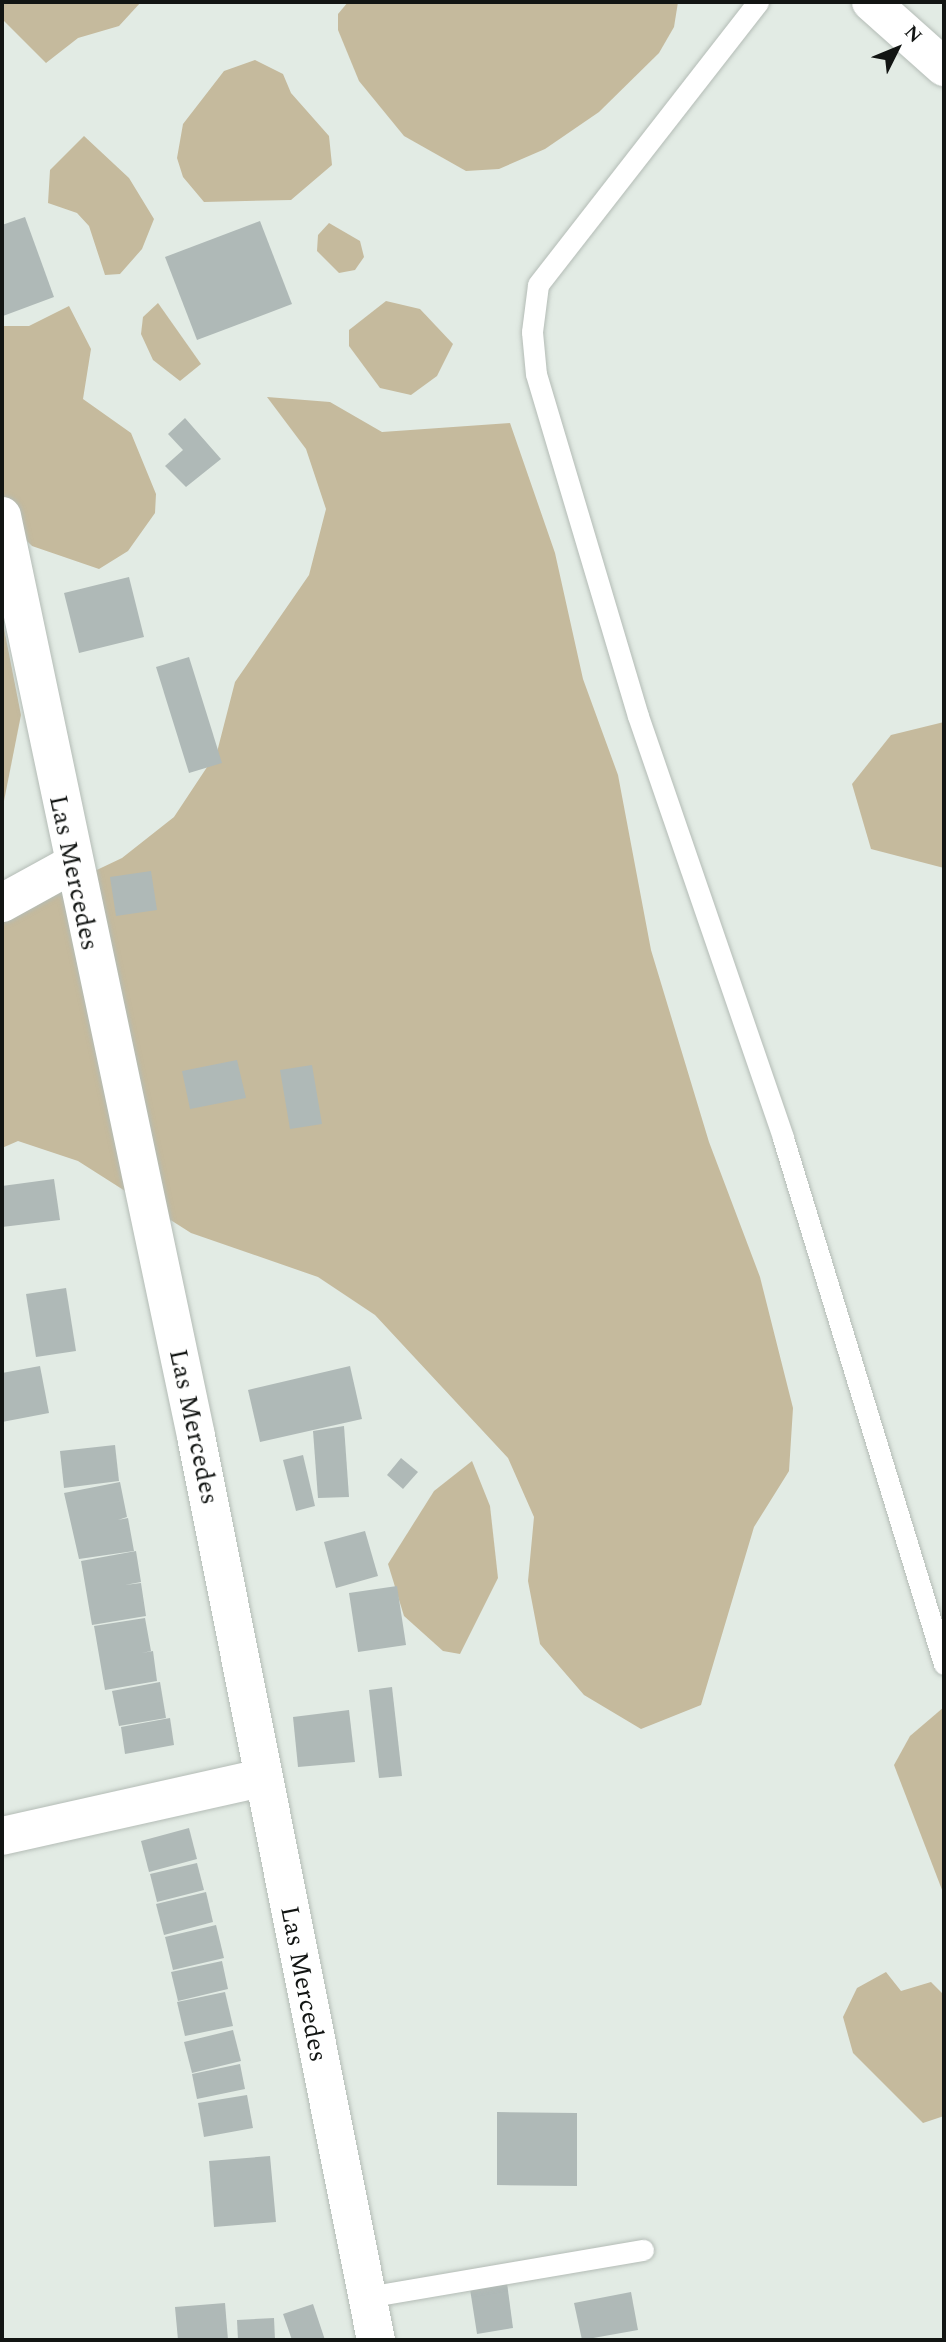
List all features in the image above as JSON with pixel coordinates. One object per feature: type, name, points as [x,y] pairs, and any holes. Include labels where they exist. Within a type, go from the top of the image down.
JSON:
[{"type":"street","points":[[871,2],[944,67]]},
{"type":"street","name":"Las Mercedes","points":[[2,516],[71,864],[196,1436],[376,2340]]},
{"type":"street","points":[[2,903],[71,864]]},
{"type":"street","points":[[2,1836],[262,1778]]},
{"type":"lane","points":[[758,2],[538,285],[532,332],[536,374],[638,716],[783,1138],[944,1664]]},
{"type":"lane","points":[[367,2297],[643,2250]]},
{"type":"shaded area","points":[[2,2],[141,2],[119,26],[78,38],[46,63],[2,19]]},
{"type":"shaded area","points":[[348,2],[678,2],[674,27],[659,53],[599,112],[545,149],[499,169],[466,171],[404,136],[359,81],[338,30],[338,14]]},
{"type":"shaded area","points":[[255,60],[283,74],[291,93],[329,136],[332,165],[291,200],[204,202],[183,177],[177,158],[183,124],[224,71]]},
{"type":"shaded area","points":[[84,136],[129,178],[154,219],[142,249],[120,274],[105,275],[89,226],[77,213],[48,203],[50,170]]},
{"type":"shaded area","points":[[329,223],[360,241],[364,257],[355,270],[339,273],[317,251],[318,235]]},
{"type":"shaded area","points":[[386,301],[420,309],[453,344],[437,376],[411,395],[380,388],[349,346],[349,330]]},
{"type":"shaded area","points":[[158,303],[201,364],[180,381],[153,360],[141,334],[143,317]]},
{"type":"shaded area","points":[[69,306],[91,349],[83,399],[131,433],[156,494],[155,513],[128,551],[99,569],[32,546],[2,516],[2,326],[29,326]]},
{"type":"shaded area","points":[[267,397],[330,402],[382,432],[510,423],[555,553],[583,679],[618,775],[651,950],[709,1142],[760,1277],[793,1408],[789,1471],[754,1527],[701,1705],[641,1729],[584,1695],[540,1644],[528,1581],[534,1517],[508,1458],[375,1315],[318,1277],[191,1233],[78,1161],[18,1141],[2,1148],[2,915],[122,858],[174,817],[217,752],[235,682],[309,575],[326,509],[306,449]]},
{"type":"shaded area","points":[[2,618],[21,715],[2,811]]},
{"type":"shaded area","points":[[944,722],[944,868],[871,849],[852,784],[891,735]]},
{"type":"shaded area","points":[[472,1461],[490,1506],[498,1578],[460,1654],[443,1651],[404,1616],[388,1564],[434,1491]]},
{"type":"shaded area","points":[[944,1707],[944,1895],[894,1765],[910,1736]]},
{"type":"shaded area","points":[[886,1972],[901,1991],[931,1982],[944,1995],[944,2116],[923,2123],[853,2053],[843,2017],[857,1988]]},
{"type":"building","points":[[25,217],[54,297],[3,316],[2,225]]},
{"type":"building","points":[[260,221],[292,304],[197,340],[165,257]]},
{"type":"building","points":[[185,418],[221,459],[186,487],[165,466],[183,450],[168,434]]},
{"type":"building","points":[[129,577],[144,637],[79,653],[64,593]]},
{"type":"building","points":[[189,657],[222,763],[189,773],[156,667]]},
{"type":"building","points":[[151,871],[157,910],[116,916],[110,877]]},
{"type":"building","points":[[237,1060],[246,1098],[190,1109],[182,1071]]},
{"type":"building","points":[[312,1065],[322,1124],[290,1129],[280,1070]]},
{"type":"building","points":[[54,1179],[60,1220],[2,1227],[2,1186]]},
{"type":"building","points":[[66,1288],[76,1351],[36,1357],[26,1294]]},
{"type":"building","points":[[40,1366],[49,1413],[2,1422],[2,1373]]},
{"type":"building","points":[[350,1366],[362,1419],[260,1442],[248,1390]]},
{"type":"building","points":[[344,1426],[349,1497],[318,1498],[313,1431]]},
{"type":"building","points":[[115,1445],[119,1481],[64,1488],[60,1451]]},
{"type":"building","points":[[303,1455],[315,1506],[296,1511],[283,1460]]},
{"type":"building","points":[[401,1458],[418,1472],[403,1489],[387,1475]]},
{"type":"building","points":[[120,1482],[127,1517],[118,1520],[128,1518],[134,1551],[79,1559],[64,1493]]},
{"type":"building","points":[[365,1531],[378,1576],[336,1588],[324,1542]]},
{"type":"building","points":[[136,1551],[141,1582],[125,1585],[141,1583],[146,1616],[92,1625],[81,1561]]},
{"type":"building","points":[[397,1586],[406,1645],[358,1652],[349,1593]]},
{"type":"building","points":[[145,1618],[151,1651],[142,1653],[153,1651],[157,1681],[105,1690],[94,1626]]},
{"type":"building","points":[[160,1682],[166,1718],[119,1726],[112,1691]]},
{"type":"building","points":[[392,1687],[402,1776],[379,1778],[369,1690]]},
{"type":"building","points":[[349,1710],[355,1762],[298,1767],[293,1717]]},
{"type":"building","points":[[170,1718],[174,1745],[125,1754],[121,1727]]},
{"type":"building","points":[[189,1828],[197,1859],[149,1872],[141,1841]]},
{"type":"building","points":[[197,1863],[204,1890],[157,1902],[150,1874]]},
{"type":"building","points":[[206,1892],[213,1922],[164,1935],[156,1904]]},
{"type":"building","points":[[216,1925],[224,1958],[173,1970],[165,1937]]},
{"type":"building","points":[[222,1961],[228,1989],[178,2001],[171,1972]]},
{"type":"building","points":[[225,1992],[233,2026],[185,2036],[177,2002]]},
{"type":"building","points":[[233,2030],[241,2061],[192,2073],[184,2042]]},
{"type":"building","points":[[240,2064],[245,2089],[197,2099],[192,2074]]},
{"type":"building","points":[[247,2095],[253,2128],[204,2137],[198,2103]]},
{"type":"building","points":[[497,2112],[577,2113],[577,2186],[497,2185]]},
{"type":"building","points":[[270,2156],[276,2222],[214,2227],[209,2161]]},
{"type":"building","points":[[507,2283],[513,2328],[477,2334],[470,2289]]},
{"type":"building","points":[[631,2292],[638,2330],[582,2340],[574,2303]]},
{"type":"building","points":[[225,2303],[228,2340],[178,2340],[175,2307]]},
{"type":"building","points":[[313,2304],[325,2340],[292,2340],[283,2314]]},
{"type":"building","points":[[274,2318],[275,2340],[238,2340],[237,2320]]}]
